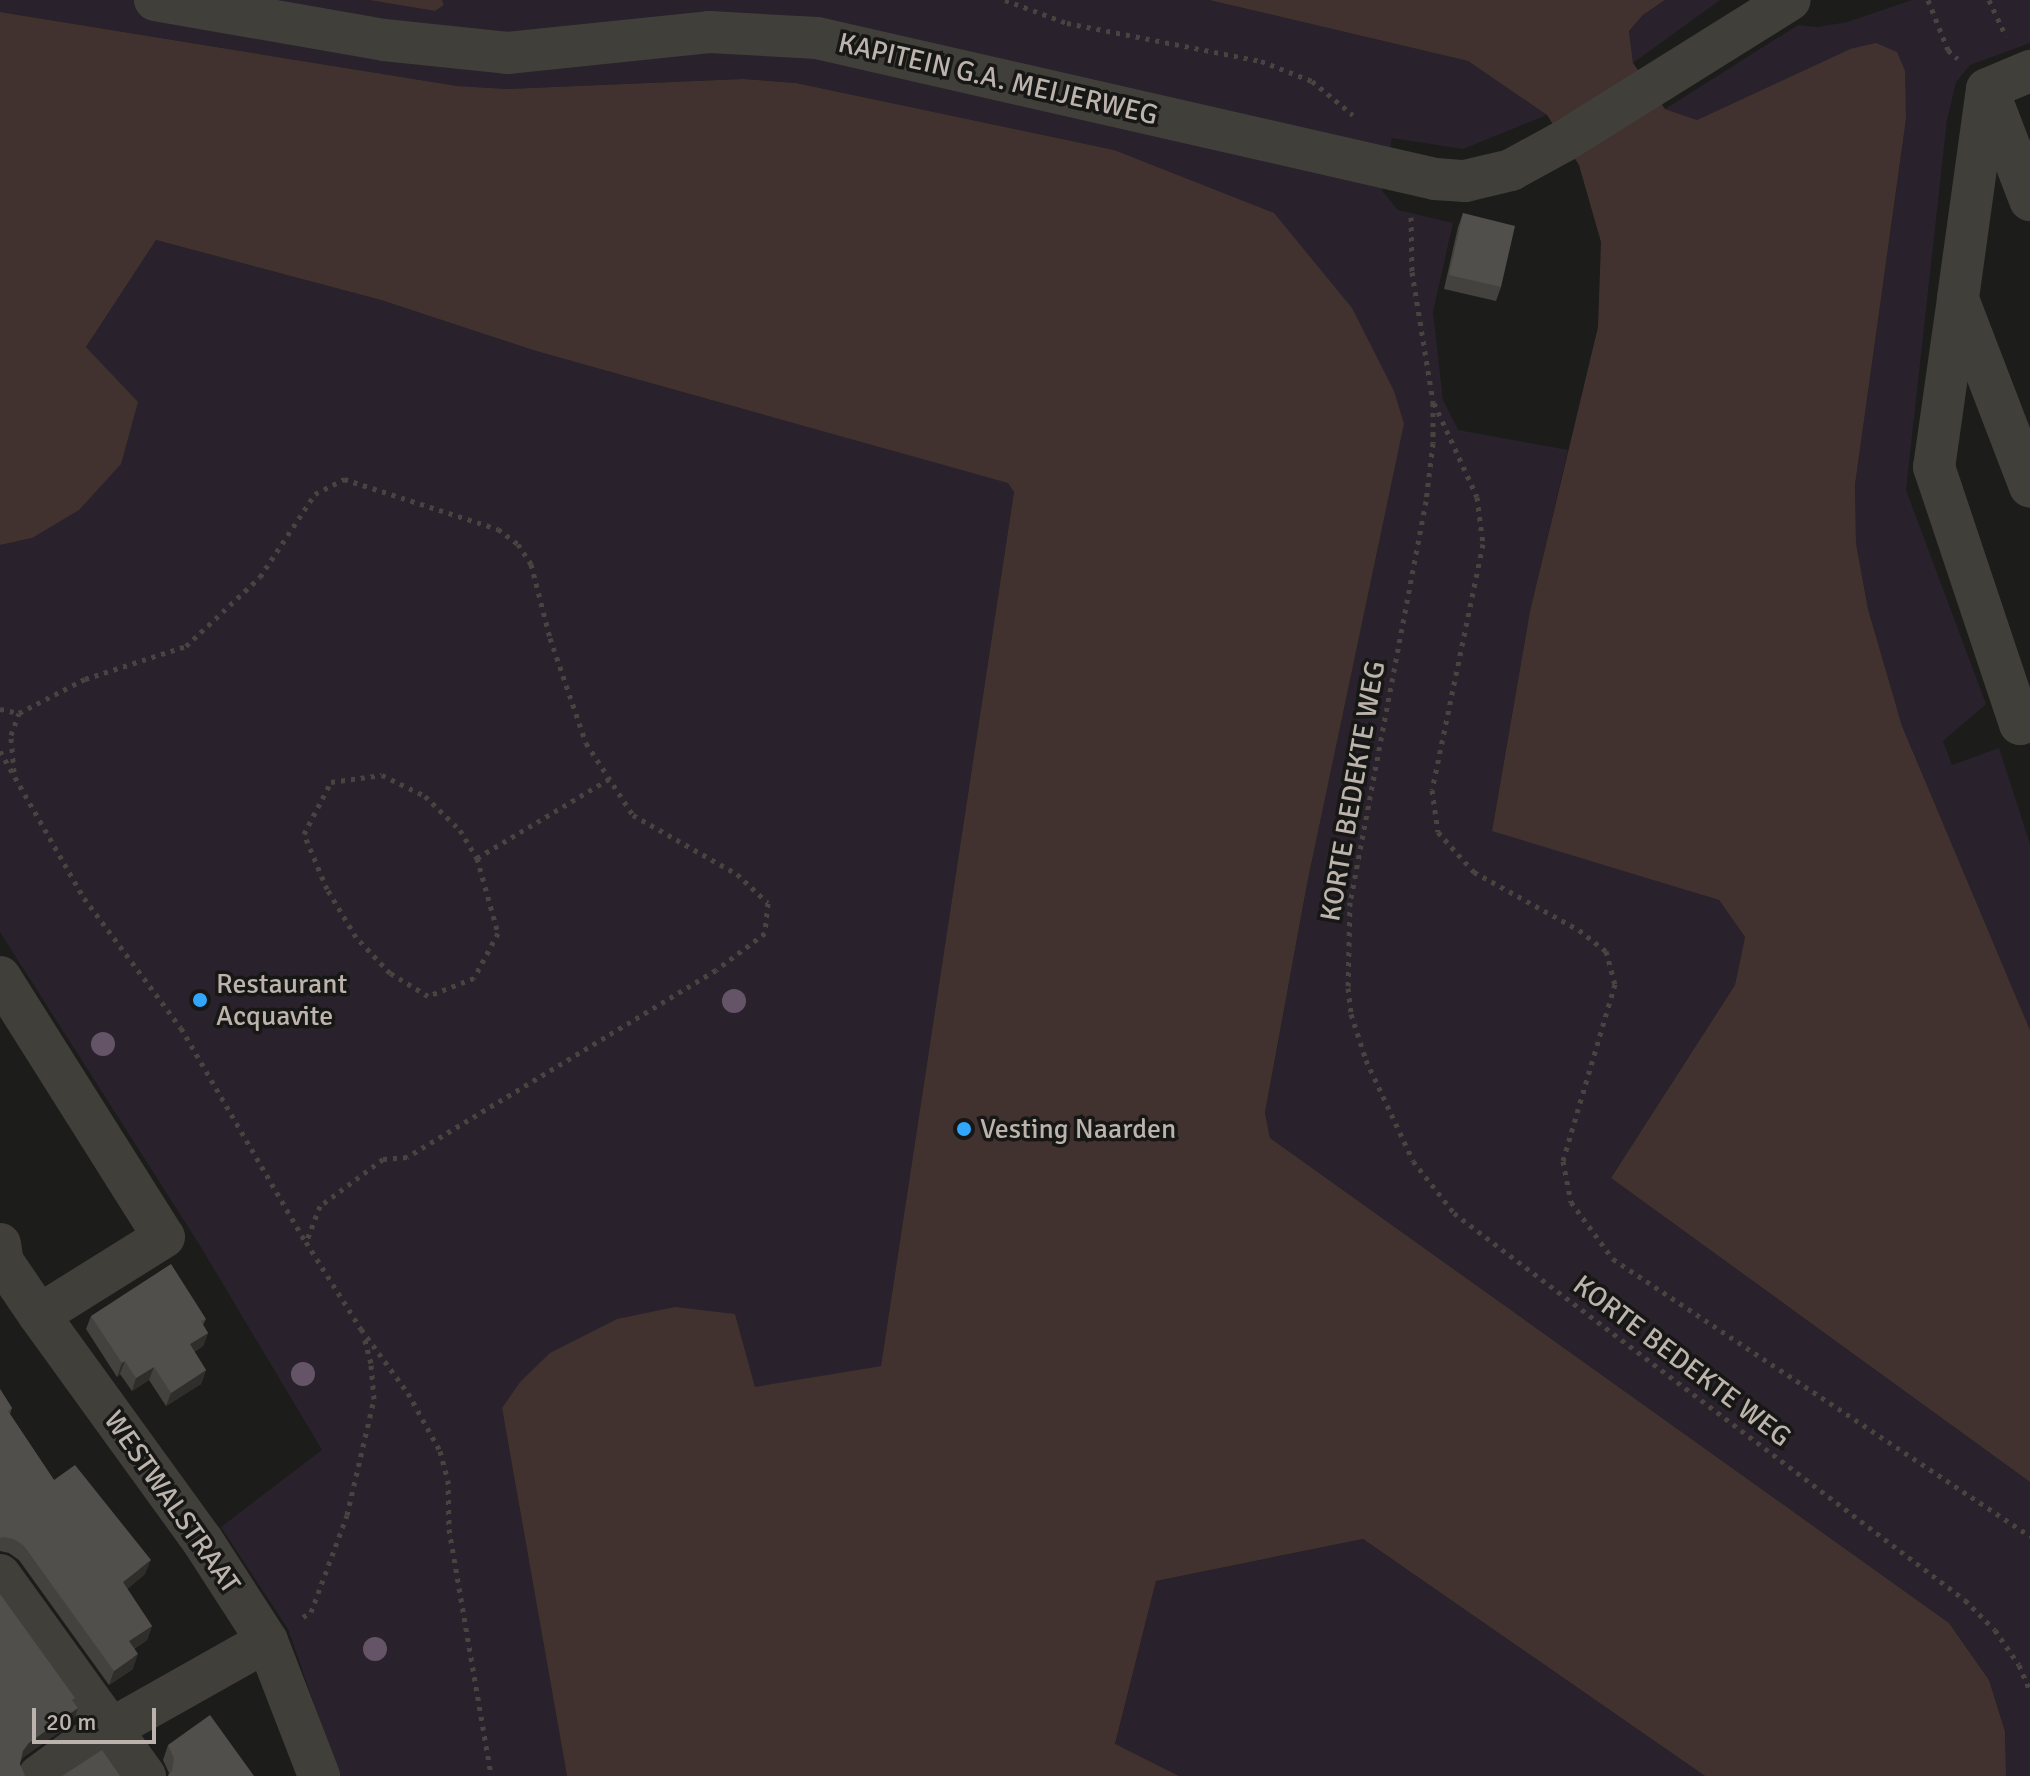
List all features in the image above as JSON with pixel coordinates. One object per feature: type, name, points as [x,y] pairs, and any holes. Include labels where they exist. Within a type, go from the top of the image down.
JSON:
[{"type":"street","name":"KAPITEIN G.A. MEIJERWEG","points":[[155,0],[384,40],[507,53],[709,32],[817,38],[1449,181],[1481,179],[1511,170],[1564,141],[1790,0]]},
{"type":"street","points":[[1987,89],[2030,71]]},
{"type":"street","points":[[1987,89],[2030,200]]},
{"type":"street","points":[[1987,89],[1934,467],[2020,724],[2030,720]]},
{"type":"street","points":[[1958,299],[2030,487]]},
{"type":"street","points":[[0,977],[164,1237],[39,1315]]},
{"type":"street","name":"WESTWALSTRAAT","points":[[1,1257],[39,1315],[202,1540],[267,1641],[319,1776]]},
{"type":"street","points":[[0,1575],[145,1776]]},
{"type":"street","points":[[39,1776],[77,1748],[113,1731],[267,1641]]},
{"type":"path","points":[[1005,0],[1067,23],[1261,61],[1312,81],[1362,122]]},
{"type":"path","points":[[1928,0],[1948,50],[1987,89]]},
{"type":"path","name":"KORTE BEDEKTE WEG","points":[[1410,174],[1412,272],[1433,402],[1433,443],[1426,501],[1355,870],[1348,933],[1351,1014],[1366,1060],[1401,1140],[1438,1196],[1475,1231],[1965,1600],[1995,1630],[2019,1665],[2030,1691]]},
{"type":"path","points":[[1433,402],[1477,497],[1483,544],[1432,790],[1438,832],[1474,872],[1579,930],[1606,951],[1615,984],[1563,1161],[1571,1202],[1613,1259],[2030,1536]]},
{"type":"path","points":[[0,709],[19,713],[85,679],[186,646],[260,577],[315,494],[344,479],[498,529],[518,544],[531,564],[550,638],[586,743],[633,815],[737,874],[768,903],[765,933],[716,970],[407,1157],[383,1159],[320,1206],[306,1242]]},
{"type":"path","points":[[14,773],[11,735],[19,713]]},
{"type":"path","points":[[0,751],[84,898],[181,1028],[306,1242],[361,1329],[408,1393],[440,1451],[448,1480],[449,1529],[491,1776]]},
{"type":"path","points":[[382,775],[425,796],[460,830],[477,858],[498,933],[474,978],[428,996],[390,973],[356,937],[327,889],[304,834],[331,782],[382,775]]},
{"type":"path","points":[[477,858],[609,779]]},
{"type":"path","points":[[267,1641],[311,1612],[347,1515],[374,1399],[371,1363],[361,1329]]},
{"type":"shaded area","points":[[0,0],[369,0],[435,11],[444,5],[442,0],[1209,0],[1468,61],[1547,115],[1463,149],[1392,138],[1382,191],[1398,210],[1453,223],[1433,312],[1443,400],[1458,430],[1568,450],[1530,611],[1492,830],[1719,900],[1745,937],[1735,985],[1611,1178],[2030,1482],[2030,1776],[2006,1776],[2005,1730],[1989,1680],[1949,1623],[1270,1138],[1265,1114],[1307,884],[1404,424],[1114,150],[796,83],[743,79],[507,89],[457,86],[0,12]]},
{"type":"shaded area","points":[[369,0],[442,0],[444,5],[435,11]]},
{"type":"shaded area","points":[[1209,0],[1665,0],[1643,15],[1629,31],[1633,63],[1665,109],[1697,120],[1850,49],[1876,43],[1897,52],[1905,71],[1906,119],[1855,485],[1856,543],[1868,609],[1902,726],[2030,1030],[2030,1482],[1611,1178],[1735,985],[1745,937],[1719,900],[1492,831],[1530,611],[1598,327],[1601,242],[1579,165],[1547,115],[1468,61]]},
{"type":"shaded area","points":[[1665,0],[1720,0],[1633,63],[1629,31],[1643,15]]},
{"type":"shaded area","points":[[1912,0],[2030,0],[2030,43],[1970,65],[1956,82],[1947,120],[1906,490],[1986,704],[1943,741],[1952,765],[1999,748],[2030,844],[2030,1030],[1902,726],[1868,609],[1856,543],[1855,485],[1906,119],[1850,49],[1697,120],[1665,109],[1798,25],[1818,27],[1847,22]]},
{"type":"shaded area","points":[[0,12],[457,86],[507,89],[743,79],[796,83],[1114,150],[1274,213],[1352,308],[1394,391],[1404,424],[1307,884],[1265,1113],[1270,1138],[1949,1623],[1989,1680],[2005,1731],[2006,1776],[1705,1776],[1363,1539],[1156,1581],[1115,1744],[1179,1776],[567,1776],[502,1408],[521,1381],[550,1353],[617,1319],[675,1307],[735,1314],[755,1387],[881,1366],[1014,492],[1008,483],[536,351],[381,300],[156,240],[86,347],[138,402],[121,464],[79,510],[32,538],[0,545]]},
{"type":"shaded area","points":[[156,240],[381,300],[536,351],[1009,483],[1014,492],[881,1366],[755,1388],[735,1314],[502,1408],[567,1776],[339,1776],[288,1629],[221,1527],[322,1450],[199,1244],[0,932],[0,545],[32,538],[137,402],[86,347]]},
{"type":"shaded area","points":[[1363,1539],[1705,1776],[1179,1776],[1115,1745],[1156,1581]]},
{"type":"building","points":[[1463,213],[1515,226],[1501,287],[1449,275]]},
{"type":"building","points":[[171,1264],[206,1319],[201,1321],[208,1333],[190,1344],[206,1370],[171,1393],[154,1367],[136,1378],[125,1361],[122,1363],[91,1316]]},
{"type":"building","points":[[0,1389],[12,1408],[8,1411],[54,1480],[75,1465],[151,1560],[123,1582],[152,1626],[129,1641],[138,1654],[114,1671],[24,1546],[14,1539],[0,1538]]},
{"type":"building","points":[[0,1594],[75,1698],[72,1700],[78,1708],[29,1743],[20,1764],[25,1776],[0,1776]]},
{"type":"building","points":[[210,1715],[254,1776],[168,1776],[174,1758],[168,1745]]},
{"type":"building","points":[[102,1750],[120,1776],[62,1776]]},
{"type":"place","name":"Restaurant Acquavite","points":[[200,1000]]},
{"type":"place","name":"Vesting Naarden","points":[[964,1129]]}]
